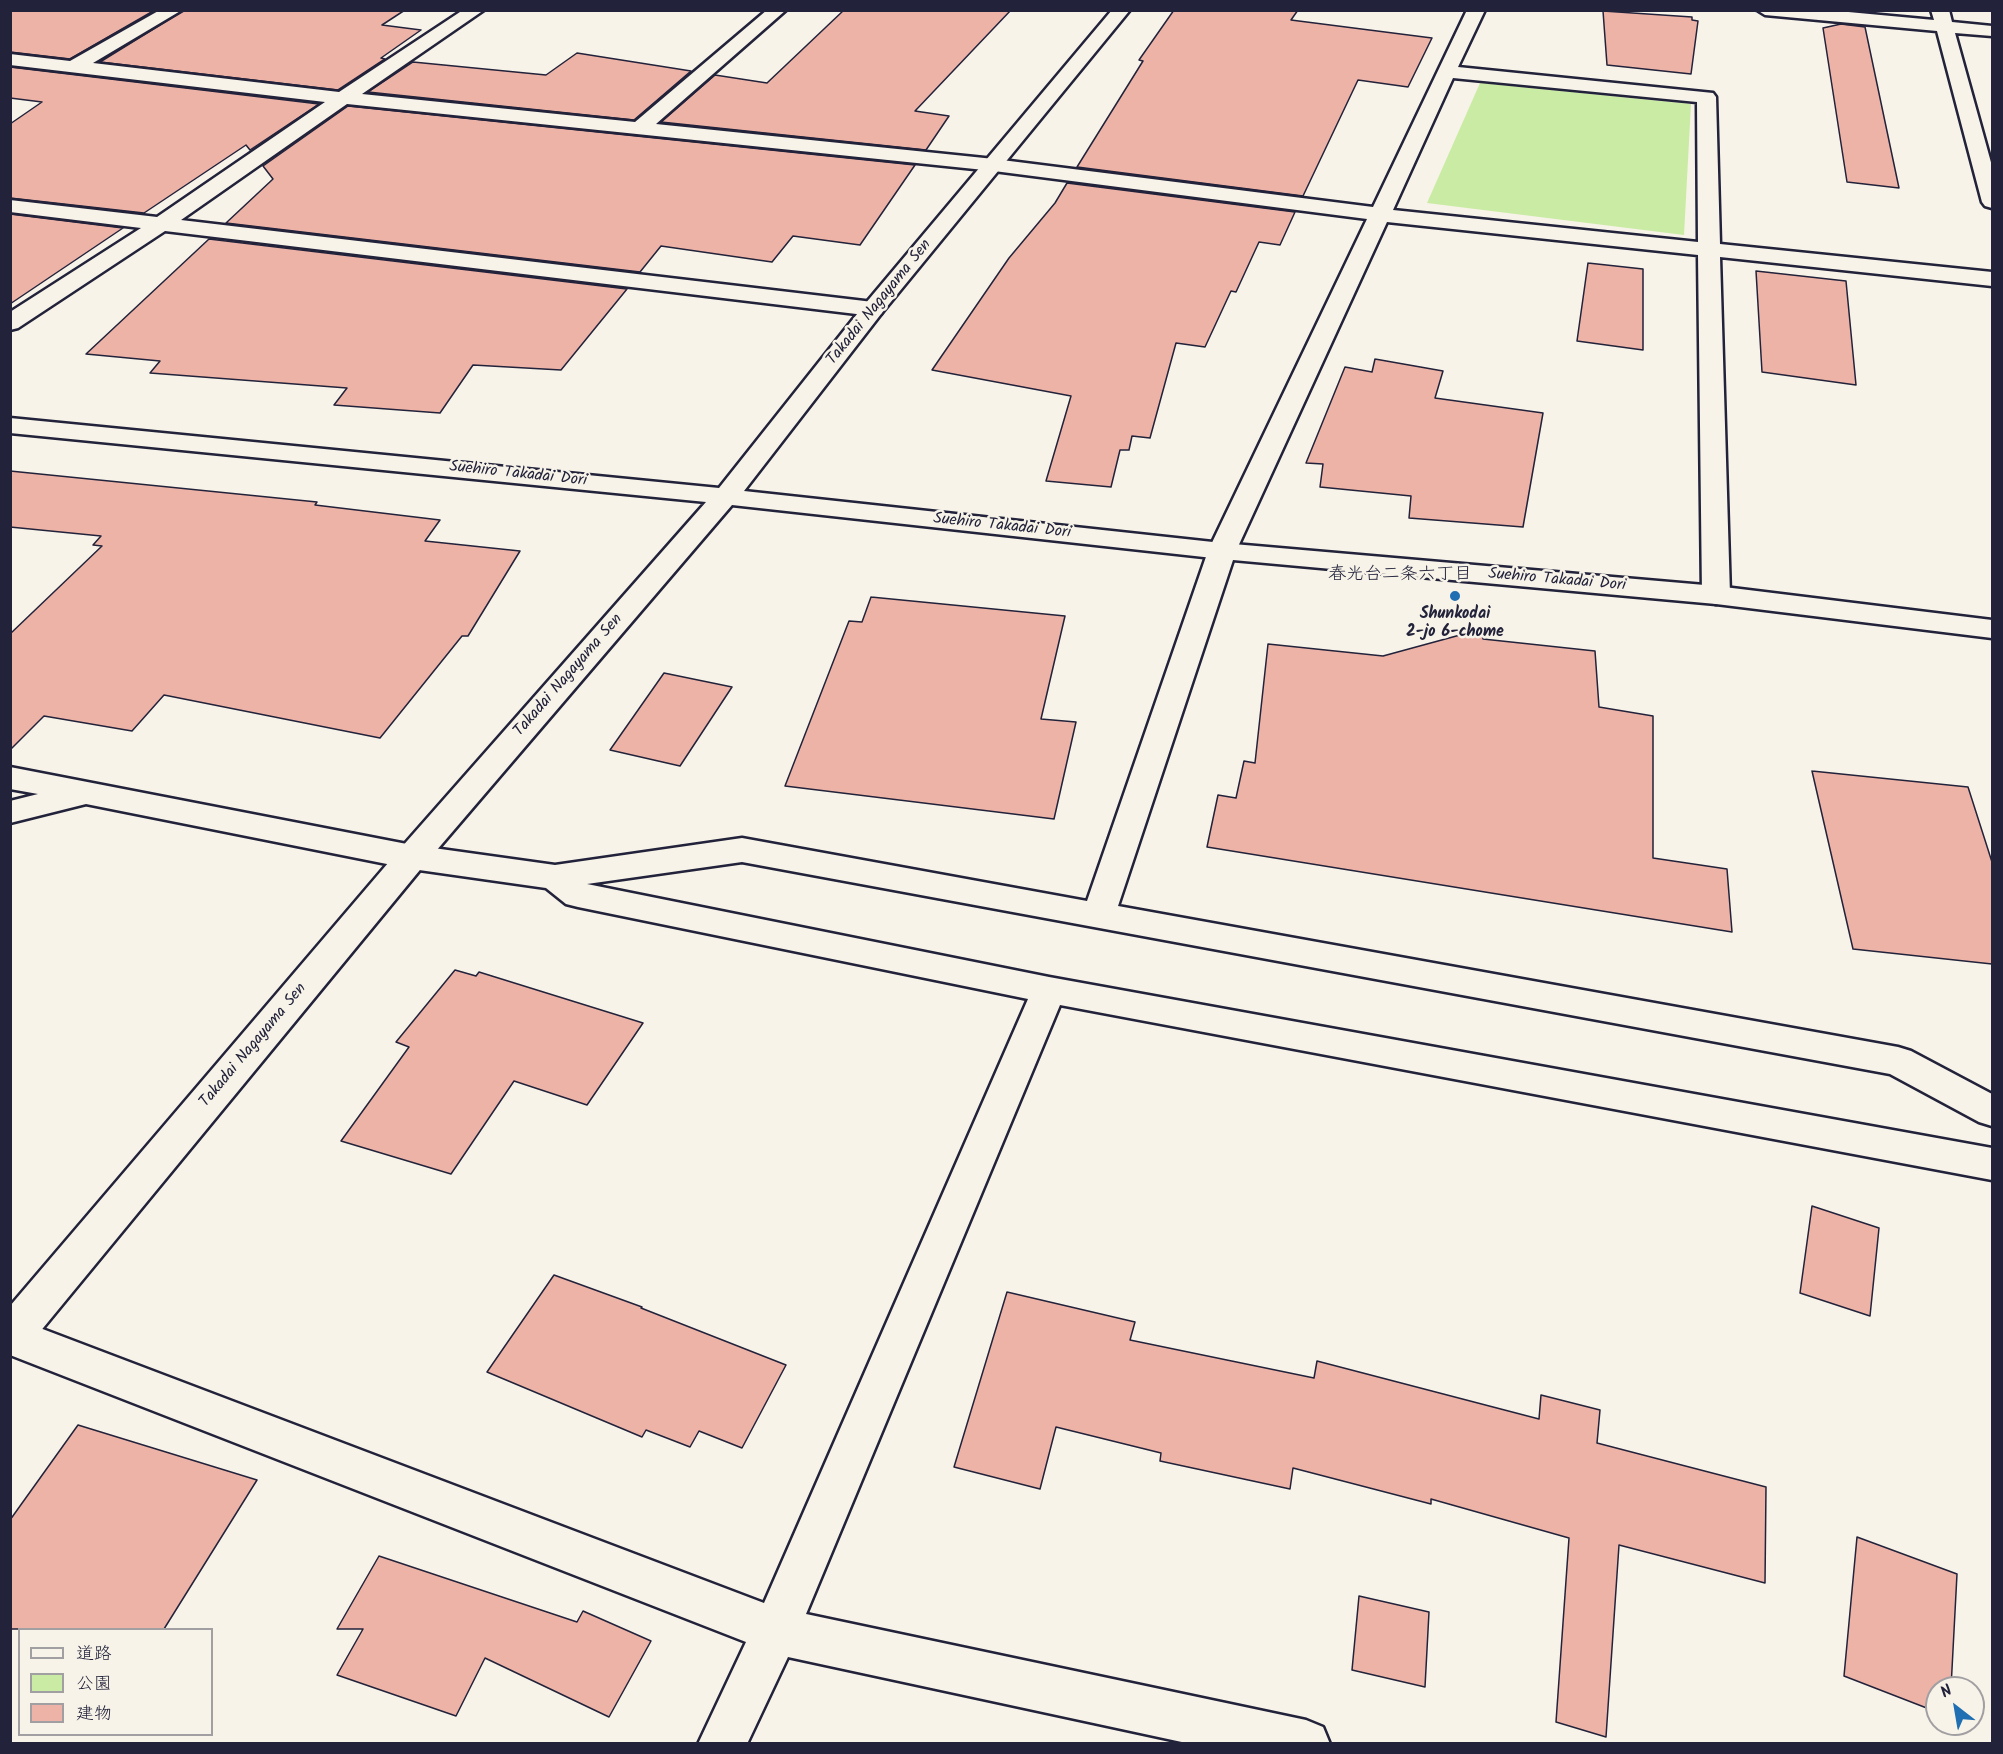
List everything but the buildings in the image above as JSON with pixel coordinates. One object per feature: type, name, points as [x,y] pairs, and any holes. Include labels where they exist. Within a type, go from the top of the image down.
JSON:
[{"type":"street","points":[[74,66],[174,10]]},
{"type":"street","points":[[10,323],[160,225],[343,98],[476,10]]},
{"type":"street","points":[[639,129],[778,10]]},
{"type":"street","name":"Takadai Nagayama Sen","points":[[11,1337],[412,857],[724,497],[873,309],[1122,10]]},
{"type":"street","points":[[1099,914],[1222,551],[1382,215],[1476,10]]},
{"type":"street","points":[[1766,10],[1943,19],[1992,31]]},
{"type":"street","points":[[1943,19],[1992,202]]},
{"type":"street","points":[[10,59],[343,98],[994,165],[1382,215],[1992,279]]},
{"type":"street","points":[[1448,72],[1706,97],[1716,595]]},
{"type":"street","points":[[10,206],[873,309]]},
{"type":"street","name":"Suehiro Takadai Dori","points":[[10,425],[724,497],[1222,551],[1716,595],[1992,629]]},
{"type":"street","points":[[10,778],[412,857],[555,877],[741,850],[1898,1061],[1992,1111]]},
{"type":"street","points":[[10,812],[89,792]]},
{"type":"street","points":[[555,877],[578,895],[1049,990],[1992,1164]]},
{"type":"street","points":[[722,1743],[776,1631],[1049,990]]},
{"type":"street","points":[[11,1337],[776,1631],[1306,1743]]},
{"type":"green space","points":[[1480,83],[1691,104],[1684,235],[1427,203]]},
{"type":"place","name":"Shunkodai 2-jo 6-chome","points":[[1455,596]]},
{"type":"district","name":"春光台二条六丁目","points":[[1400,576]]}]
